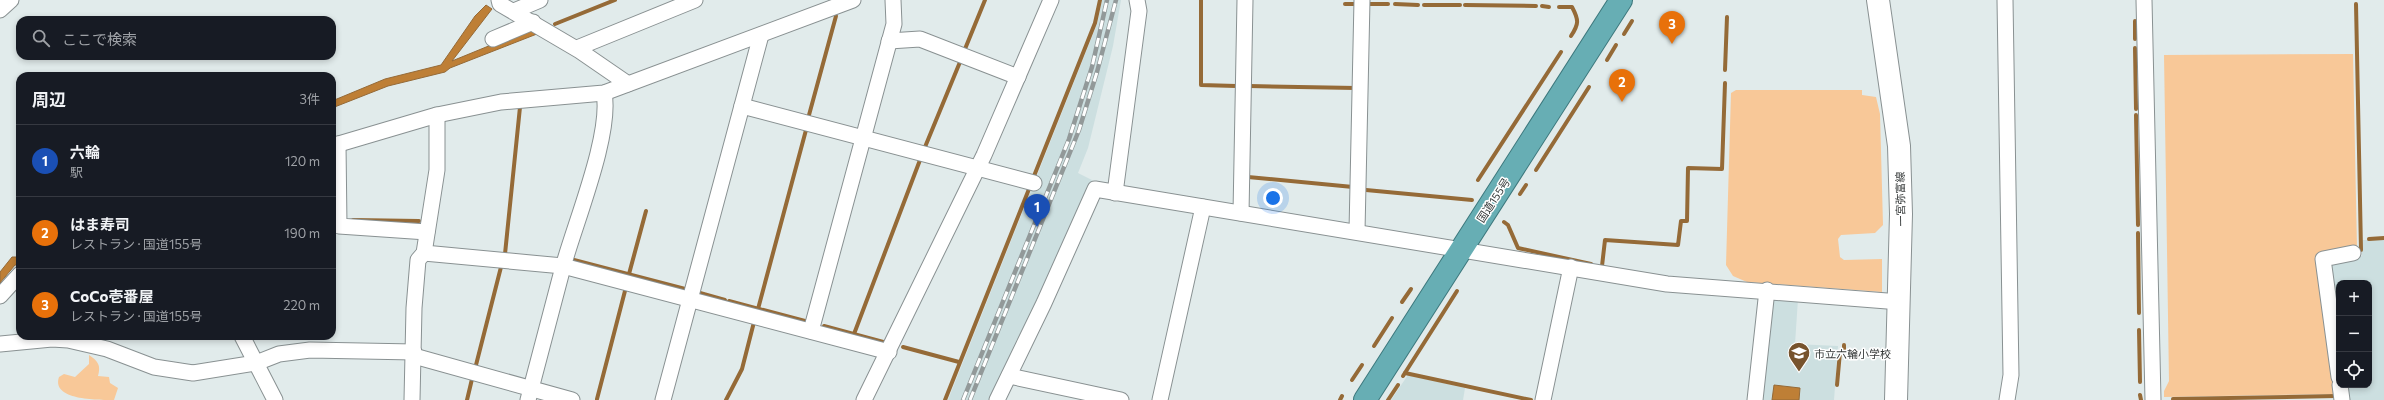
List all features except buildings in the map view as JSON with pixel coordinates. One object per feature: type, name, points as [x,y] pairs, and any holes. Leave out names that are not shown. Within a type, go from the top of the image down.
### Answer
[{"type":"highway","name":"国道155号","points":[[1365,400],[1621,0]]},
{"type":"main road","name":"一宮弥富線","points":[[1878,0],[1894,99],[1899,146],[1901,214],[1900,302],[1896,400]]},
{"type":"street","points":[[0,10],[11,0]]},
{"type":"street","points":[[514,11],[540,0]]},
{"type":"street","points":[[577,48],[695,0]]},
{"type":"street","points":[[336,145],[437,116],[501,102],[604,93],[853,0]]},
{"type":"street","points":[[811,331],[894,24],[893,0]]},
{"type":"street","points":[[864,400],[889,352],[978,168],[1051,0]]},
{"type":"street","points":[[1115,192],[1139,11],[1137,0]]},
{"type":"street","points":[[1241,213],[1245,0]]},
{"type":"street","points":[[1358,232],[1362,0]]},
{"type":"street","points":[[2005,0],[2011,375],[2007,400]]},
{"type":"street","points":[[2144,0],[2152,400]]},
{"type":"street","points":[[497,1],[577,48],[628,84]]},
{"type":"street","points":[[493,39],[533,22]]},
{"type":"street","points":[[662,400],[691,298],[761,35]]},
{"type":"street","points":[[889,41],[920,39],[1018,77]]},
{"type":"street","points":[[530,395],[563,266],[601,140],[607,106],[604,93]]},
{"type":"street","points":[[742,106],[1034,183]]},
{"type":"street","points":[[412,400],[414,308],[418,260],[424,253],[437,170],[437,116]]},
{"type":"street","points":[[336,172],[338,226],[427,232]]},
{"type":"street","points":[[997,400],[1095,189],[1462,248],[1667,284],[1767,290],[1900,302]]},
{"type":"street","points":[[1160,400],[1203,207]]},
{"type":"street","points":[[424,253],[563,266],[691,298],[889,352]]},
{"type":"street","points":[[2336,355],[2323,259],[2353,253]]},
{"type":"street","points":[[1543,400],[1571,267]]},
{"type":"street","points":[[0,296],[16,278]]},
{"type":"street","points":[[1755,400],[1767,290]]},
{"type":"street","points":[[0,344],[42,340]]},
{"type":"street","points":[[68,340],[107,349],[154,367],[192,373],[256,363],[280,354],[310,350],[414,354],[530,395],[572,400]]},
{"type":"street","points":[[244,340],[274,400]]},
{"type":"street","points":[[1009,376],[1121,400]]},
{"type":"street","points":[[2340,388],[2342,400]]},
{"type":"shaded area","points":[[1102,0],[1121,0],[1113,46],[1088,148],[1078,173],[1092,180],[1062,255],[990,400],[948,400],[1097,24]]},
{"type":"shaded area","points":[[486,5],[492,9],[452,61],[535,27],[542,32],[450,68],[445,72],[388,86],[336,106],[336,99],[385,79],[441,65],[475,16]]},
{"type":"shaded area","points":[[2353,54],[2357,248],[2318,255],[2336,394],[2164,397],[2164,391],[2169,381],[2164,55]]},
{"type":"shaded area","points":[[1736,90],[1862,90],[1862,95],[1876,97],[1880,114],[1883,225],[1875,233],[1841,235],[1838,239],[1840,257],[1844,260],[1882,259],[1882,292],[1747,282],[1733,276],[1726,265],[1731,93]]},
{"type":"shaded area","points":[[2362,240],[2384,240],[2384,400],[2347,400],[2345,388],[2372,388],[2372,280],[2336,280],[2336,318],[2330,261],[2362,256]]},
{"type":"shaded area","points":[[12,257],[16,257],[16,265],[0,283],[0,272]]},
{"type":"shaded area","name":"市立六輪小学校","points":[[1773,297],[1798,299],[1795,344],[1838,346],[1834,400],[1759,400]]},
{"type":"shaded area","points":[[89,355],[95,359],[99,366],[98,376],[109,377],[110,383],[118,388],[114,400],[97,400],[77,397],[68,394],[58,385],[59,377],[64,374],[75,377],[89,364]]},
{"type":"shaded area","points":[[1408,375],[1465,388],[1463,400],[1391,400]]},
{"type":"shaded area","points":[[1774,385],[1800,388],[1799,400],[1772,400]]},
{"type":"waterway","points":[[555,24],[615,0]]},
{"type":"waterway","points":[[965,49],[985,0]]},
{"type":"waterway","points":[[1034,176],[1095,23],[1100,0]]},
{"type":"waterway","points":[[1201,0],[1201,85],[1236,86]]},
{"type":"waterway","points":[[1345,4],[1354,4]]},
{"type":"waterway","points":[[1367,4],[1388,4]]},
{"type":"waterway","points":[[1395,4],[1418,5]]},
{"type":"waterway","points":[[2356,4],[2361,250]]},
{"type":"waterway","points":[[1424,5],[1460,5]]},
{"type":"waterway","points":[[1465,5],[1536,6]]},
{"type":"waterway","points":[[1542,6],[1549,7]]},
{"type":"waterway","points":[[1559,7],[1572,7],[1576,15],[1577,25],[1571,36]]},
{"type":"waterway","points":[[809,115],[836,16]]},
{"type":"waterway","points":[[1725,70],[1727,17]]},
{"type":"waterway","points":[[1624,34],[1632,21]]},
{"type":"waterway","points":[[2135,21],[2135,39]]},
{"type":"waterway","points":[[1607,60],[1616,45]]},
{"type":"waterway","points":[[2135,48],[2136,109]]},
{"type":"waterway","points":[[1478,180],[1561,52]]},
{"type":"waterway","points":[[925,147],[960,62]]},
{"type":"waterway","points":[[1602,266],[1605,240],[1678,245],[1681,221],[1687,221],[1688,168],[1722,169],[1725,83]]},
{"type":"waterway","points":[[1249,86],[1356,88]]},
{"type":"waterway","points":[[1536,170],[1589,87]]},
{"type":"waterway","points":[[505,254],[520,107]]},
{"type":"waterway","points":[[2136,115],[2138,225]]},
{"type":"waterway","points":[[758,309],[806,130]]},
{"type":"waterway","points":[[854,334],[920,160]]},
{"type":"waterway","points":[[1248,177],[1353,187]]},
{"type":"waterway","points":[[1520,194],[1526,185]]},
{"type":"waterway","points":[[945,400],[1029,189]]},
{"type":"waterway","points":[[1366,190],[1472,200]]},
{"type":"waterway","points":[[629,274],[646,211]]},
{"type":"waterway","points":[[353,220],[419,221]]},
{"type":"waterway","points":[[1504,222],[1508,225],[1518,248],[1591,264]]},
{"type":"waterway","points":[[2138,233],[2139,313]]},
{"type":"waterway","points":[[2369,239],[2384,238]]},
{"type":"waterway","points":[[574,260],[689,290]]},
{"type":"waterway","points":[[476,365],[501,267]]},
{"type":"waterway","points":[[597,399],[626,287]]},
{"type":"waterway","points":[[1402,302],[1411,289]]},
{"type":"waterway","points":[[1403,376],[1457,291]]},
{"type":"waterway","points":[[700,293],[725,300]]},
{"type":"waterway","points":[[729,301],[805,321]]},
{"type":"waterway","points":[[1374,346],[1392,318]]},
{"type":"waterway","points":[[726,400],[742,369],[754,322]]},
{"type":"waterway","points":[[824,326],[887,343]]},
{"type":"waterway","points":[[2139,330],[2140,382]]},
{"type":"waterway","points":[[1837,385],[1840,352],[1844,349],[1844,345]]},
{"type":"waterway","points":[[903,347],[959,362]]},
{"type":"waterway","points":[[1352,380],[1362,365]]},
{"type":"waterway","points":[[1405,373],[1531,400]]},
{"type":"waterway","points":[[467,400],[472,379]]},
{"type":"waterway","points":[[1388,400],[1398,385]]},
{"type":"waterway","points":[[2140,395],[2141,400]]},
{"type":"waterway","points":[[1340,400],[1342,396]]},
{"type":"waterway","points":[[2173,399],[2336,396]]},
{"type":"railway","points":[[963,400],[1069,139],[1092,67],[1107,0]]},
{"type":"railway","points":[[970,400],[1079,130],[1097,72],[1116,0]]},
{"type":"place","name":"CoCo壱番屋","points":[[1672,44]]},
{"type":"place","name":"はま寿司","points":[[1622,102]]},
{"type":"place","name":"六輪","points":[[1037,227]]},
{"type":"place","name":"市立六輪小学校","points":[[1799,372]]}]
